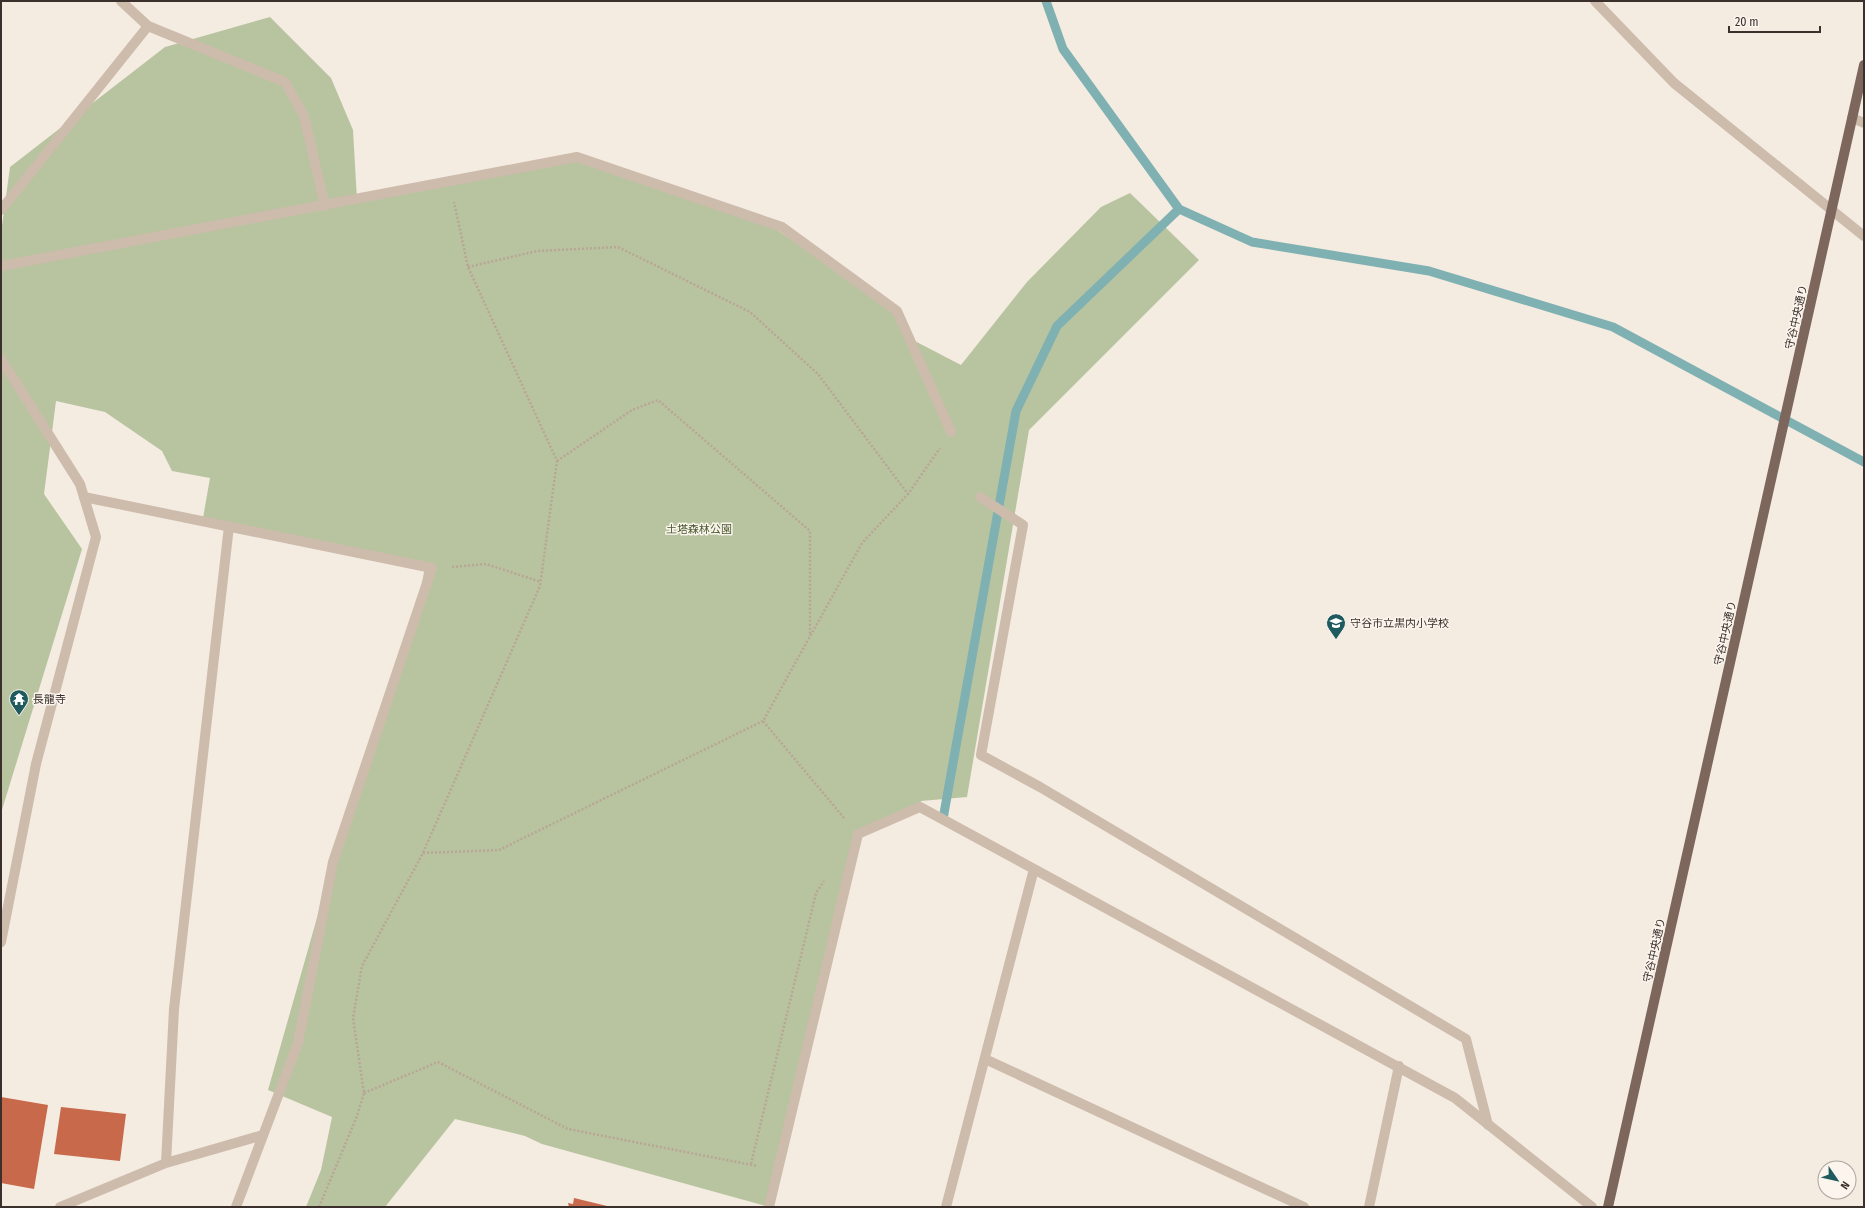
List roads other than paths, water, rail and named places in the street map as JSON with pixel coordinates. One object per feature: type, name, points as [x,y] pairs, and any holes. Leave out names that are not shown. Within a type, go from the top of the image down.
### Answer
[{"type":"main road","name":"守谷中央通り","points":[[1608,1207],[1864,65]]},
{"type":"street","points":[[121,1],[148,26],[285,82],[304,116],[325,206]]},
{"type":"street","points":[[1595,1],[1674,83],[1864,236]]},
{"type":"street","points":[[1,210],[148,26]]},
{"type":"street","points":[[1852,118],[1864,122]]},
{"type":"street","points":[[1,266],[325,206],[577,157],[782,227],[897,311],[951,432]]},
{"type":"street","points":[[1,359],[80,484],[96,537],[36,764],[1,942]]},
{"type":"street","points":[[84,497],[432,568],[333,862],[298,1043],[236,1207]]},
{"type":"street","points":[[980,497],[1023,525],[981,755],[1040,787],[1466,1039],[1488,1125]]},
{"type":"street","points":[[166,1163],[174,1009],[229,526]]},
{"type":"street","points":[[769,1207],[858,834],[920,807],[1399,1066],[1455,1098],[1592,1207]]},
{"type":"street","points":[[946,1207],[1034,870]]},
{"type":"street","points":[[985,1059],[1304,1207]]},
{"type":"street","points":[[1369,1207],[1399,1066]]},
{"type":"street","points":[[60,1207],[166,1163],[263,1135]]},
{"type":"waterway","points":[[1046,1],[1063,49],[1179,209]]},
{"type":"waterway","points":[[943,819],[1016,411],[1057,326],[1179,209],[1252,242],[1429,271],[1613,327],[1864,462]]},
{"type":"place","name":"守谷市立黒内小学校","points":[[1336,640]]},
{"type":"place","name":"長龍寺","points":[[19,716]]},
{"type":"park label","name":"土塔森林公園","points":[[699,529]]}]
